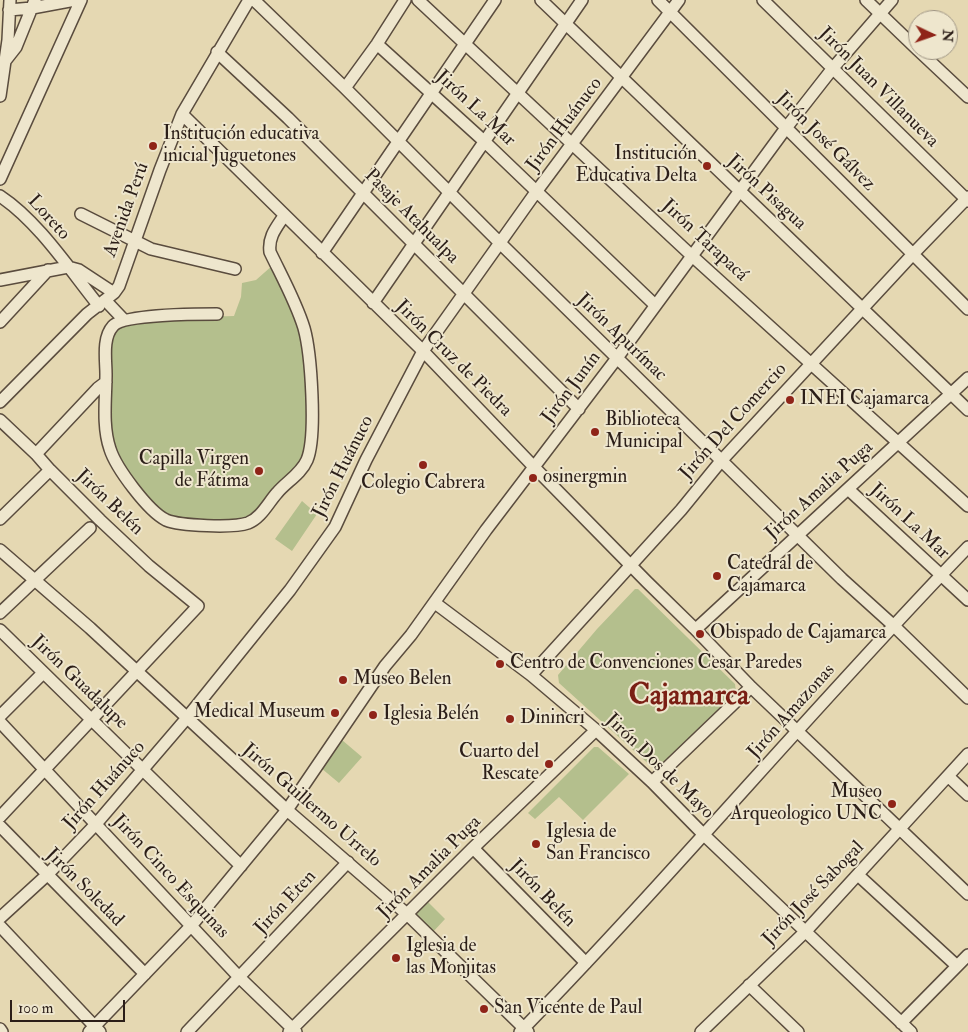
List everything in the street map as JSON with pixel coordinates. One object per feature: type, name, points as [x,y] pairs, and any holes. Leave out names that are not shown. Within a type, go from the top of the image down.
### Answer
[{"type":"street","points":[[0,96],[2,63],[8,40],[7,29],[10,5],[75,0]]},
{"type":"street","points":[[0,179],[81,0]]},
{"type":"street","name":"Avenida Perú","points":[[0,402],[87,314],[106,300],[119,286],[182,114],[249,0]]},
{"type":"street","name":"Jirón Apurímac","points":[[254,0],[346,88],[449,193],[721,461],[968,698]]},
{"type":"street","points":[[346,88],[405,0]]},
{"type":"street","name":"Jirón Tarapacá","points":[[418,0],[692,255],[968,506]]},
{"type":"street","points":[[322,253],[495,0]]},
{"type":"street","name":"Jirón Pisagua","points":[[541,0],[621,79],[864,308],[968,410]]},
{"type":"street","points":[[373,303],[582,0]]},
{"type":"street","name":"Jirón José Gálvez","points":[[658,0],[968,309]]},
{"type":"street","name":"Jirón Huánuco","points":[[0,918],[47,875],[96,824],[186,719],[290,590],[335,526],[366,460],[423,351],[536,192],[680,0]]},
{"type":"street","name":"Jirón Juan Villanueva","points":[[763,0],[967,199]]},
{"type":"street","points":[[866,0],[908,40]]},
{"type":"street","name":"Jirón Junín","points":[[95,1030],[191,926],[287,810],[385,666],[412,635],[486,530],[579,409],[786,128],[833,68],[892,0]]},
{"type":"street","points":[[2,63],[16,47],[34,4]]},
{"type":"street","name":"Jirón La Mar","points":[[377,44],[432,92],[655,305]]},
{"type":"street","name":"Pasaje Atahualpa","points":[[217,52],[288,118],[579,409]]},
{"type":"street","points":[[929,60],[968,97]]},
{"type":"street","name":"Jirón Cruz de Piedra","points":[[182,114],[423,351],[534,467],[696,629],[751,687],[968,894]]},
{"type":"street","name":"Loreto","points":[[0,196],[21,211],[68,267],[106,300]]},
{"type":"street","name":"Jirón Del Comercio","points":[[531,675],[680,510],[721,461],[913,254],[967,199]]},
{"type":"street","points":[[81,214],[151,249],[235,269]]},
{"type":"street","points":[[217,314],[189,314],[124,320],[113,326],[106,339],[106,429],[110,449],[120,470],[150,507],[165,519],[179,523],[227,526],[249,523],[262,512],[275,495],[297,474],[307,460],[312,434],[311,386],[304,330],[300,317],[270,252],[269,244],[270,236],[284,216]]},
{"type":"street","points":[[0,280],[68,267],[79,270],[124,320]]},
{"type":"street","points":[[0,322],[48,270]]},
{"type":"street","name":"Jirón Amalia Puga","points":[[696,629],[968,378]]},
{"type":"street","points":[[36,454],[98,388],[106,382]]},
{"type":"street","name":"Jirón Belén","points":[[0,420],[150,566],[198,606],[136,672]]},
{"type":"street","points":[[0,519],[50,470]]},
{"type":"street","name":"Jirón La Mar","points":[[848,489],[968,600]]},
{"type":"street","points":[[0,613],[90,528]]},
{"type":"street","name":"Jirón Amazonas","points":[[524,1031],[968,547]]},
{"type":"street","name":"Jirón Guillermo Urrelo","points":[[0,550],[90,628],[186,719],[287,810],[408,915],[524,1031]]},
{"type":"street","name":"Jirón Dos de Mayo","points":[[435,603],[531,675],[596,730],[911,1032]]},
{"type":"street","name":"Jirón Guadalupe","points":[[0,630],[241,866]]},
{"type":"street","points":[[0,817],[136,672]]},
{"type":"street","points":[[0,716],[43,673]]},
{"type":"street","points":[[652,782],[751,687]]},
{"type":"street","name":"Jirón Cinco Esquinas","points":[[0,722],[292,1031]]},
{"type":"street","name":"Jirón Amalia Puga","points":[[292,1031],[473,848],[596,730]]},
{"type":"street","name":"Jirón José Sabogal","points":[[701,1032],[806,931],[949,777],[968,754]]},
{"type":"street","points":[[949,777],[968,796]]},
{"type":"street","name":"Jirón Soledad","points":[[0,826],[145,974]]},
{"type":"street","name":"Jirón Belén","points":[[473,848],[586,963]]},
{"type":"street","name":"Jirón Eten","points":[[187,1032],[348,862]]},
{"type":"street","points":[[858,875],[957,966]]},
{"type":"street","points":[[0,926],[95,1030]]},
{"type":"street","points":[[901,1023],[968,954]]},
{"type":"street","points":[[749,985],[798,1032]]},
{"type":"green space","points":[[273,265],[300,331],[307,382],[310,434],[304,459],[264,504],[244,521],[216,523],[174,517],[163,513],[152,505],[112,449],[109,403],[111,339],[116,329],[145,322],[174,318],[234,316],[241,297],[242,283],[256,280]]},
{"type":"green space","points":[[302,501],[317,514],[292,551],[275,539]]},
{"type":"green space","points":[[635,589],[638,589],[735,684],[736,692],[658,768],[653,768],[559,683],[558,675],[597,629]]},
{"type":"green space","points":[[342,740],[362,757],[339,783],[321,768]]},
{"type":"green space","points":[[594,747],[598,747],[629,774],[583,820],[559,797],[535,819],[528,813]]},
{"type":"green space","points":[[426,900],[445,919],[432,933],[413,914]]},
{"type":"place","name":"Institución educativa inicial Juguetones","points":[[153,146]]},
{"type":"place","name":"Institución Educativa Delta","points":[[707,166]]},
{"type":"place","name":"INEI Cajamarca","points":[[790,400]]},
{"type":"place","name":"Biblioteca Municipal","points":[[595,432]]},
{"type":"place","name":"Colegio Cabrera","points":[[423,465]]},
{"type":"place","name":"Capilla Virgen de Fátima","points":[[259,471]]},
{"type":"place","name":"osinergmin","points":[[533,478]]},
{"type":"place","name":"Catedral de Cajamarca","points":[[717,576]]},
{"type":"place","name":"Obispado de Cajamarca","points":[[700,634]]},
{"type":"place","name":"Centro de Convenciones Cesar Paredes","points":[[500,664]]},
{"type":"place","name":"Museo Belen","points":[[343,680]]},
{"type":"place","name":"Medical Museum","points":[[335,713]]},
{"type":"place","name":"Iglesia Belén","points":[[373,715]]},
{"type":"place","name":"Dinincri","points":[[510,719]]},
{"type":"place","name":"Cuarto del Rescate","points":[[549,764]]},
{"type":"place","name":"Museo Arqueologico UNC","points":[[892,804]]},
{"type":"place","name":"Iglesia de San Francisco","points":[[536,844]]},
{"type":"place","name":"Iglesia de las Monjitas","points":[[396,958]]},
{"type":"place","name":"San Vicente de Paul","points":[[484,1009]]},
{"type":"district","name":"Cajamarca","points":[[689,698]]}]
